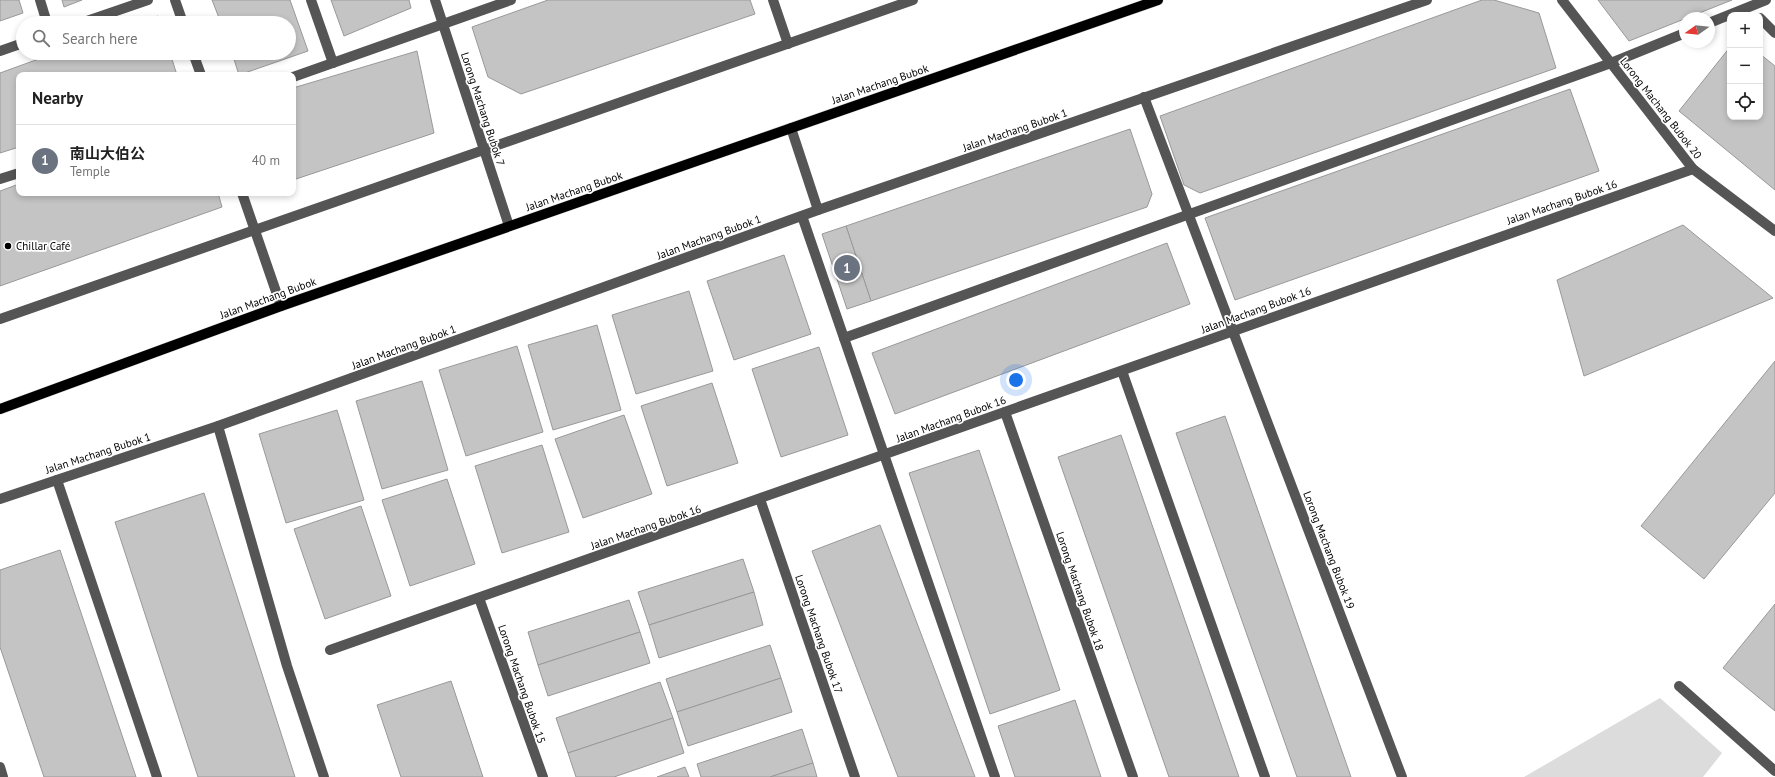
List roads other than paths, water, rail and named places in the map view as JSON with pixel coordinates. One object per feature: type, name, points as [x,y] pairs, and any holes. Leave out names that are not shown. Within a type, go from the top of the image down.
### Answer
[{"type":"main road","name":"Jalan Machang Bubok","points":[[0,409],[281,306],[1158,0]]},
{"type":"street","points":[[40,0],[45,16]]},
{"type":"street","points":[[101,16],[148,0]]},
{"type":"street","points":[[175,0],[181,16]]},
{"type":"street","points":[[311,0],[333,63]]},
{"type":"street","name":"Lorong Machang Bubok 7","points":[[435,0],[509,226]]},
{"type":"street","points":[[296,76],[511,0]]},
{"type":"street","points":[[773,0],[788,44]]},
{"type":"street","points":[[0,319],[913,0]]},
{"type":"street","name":"Jalan Machang Bubok 1","points":[[0,499],[218,426],[818,210],[1427,0]]},
{"type":"street","name":"Lorong Machang Bubok 20","points":[[1562,0],[1693,169],[1775,231]]},
{"type":"street","points":[[1715,21],[1766,0]]},
{"type":"street","points":[[1750,7],[1754,12]]},
{"type":"street","points":[[1763,21],[1775,33]]},
{"type":"street","points":[[844,338],[1611,63],[1679,35]]},
{"type":"street","points":[[0,51],[16,45]]},
{"type":"street","points":[[196,60],[200,72]]},
{"type":"street","name":"Lorong Machang Bubok 19","points":[[1144,98],[1234,331],[1402,777]]},
{"type":"street","points":[[791,128],[818,210]]},
{"type":"street","name":"Jalan Machang Bubok 16","points":[[330,650],[1693,169]]},
{"type":"street","points":[[0,179],[16,174]]},
{"type":"street","points":[[243,196],[281,306]]},
{"type":"street","points":[[802,216],[995,777]]},
{"type":"street","points":[[1122,371],[1265,777]]},
{"type":"street","name":"Lorong Machang Bubok 18","points":[[1005,412],[1133,777]]},
{"type":"street","points":[[218,426],[287,666],[324,777]]},
{"type":"street","points":[[57,480],[157,777]]},
{"type":"street","name":"Lorong Machang Bubok 17","points":[[760,499],[855,777]]},
{"type":"street","name":"Lorong Machang Bubok 15","points":[[479,598],[543,777]]},
{"type":"street","points":[[1679,686],[1775,771]]},
{"type":"street","points":[[0,767],[4,777]]},
{"type":"place","name":"Chillar Café","points":[[8,246]]},
{"type":"place","name":"南山大伯公","points":[[847,268]]}]
